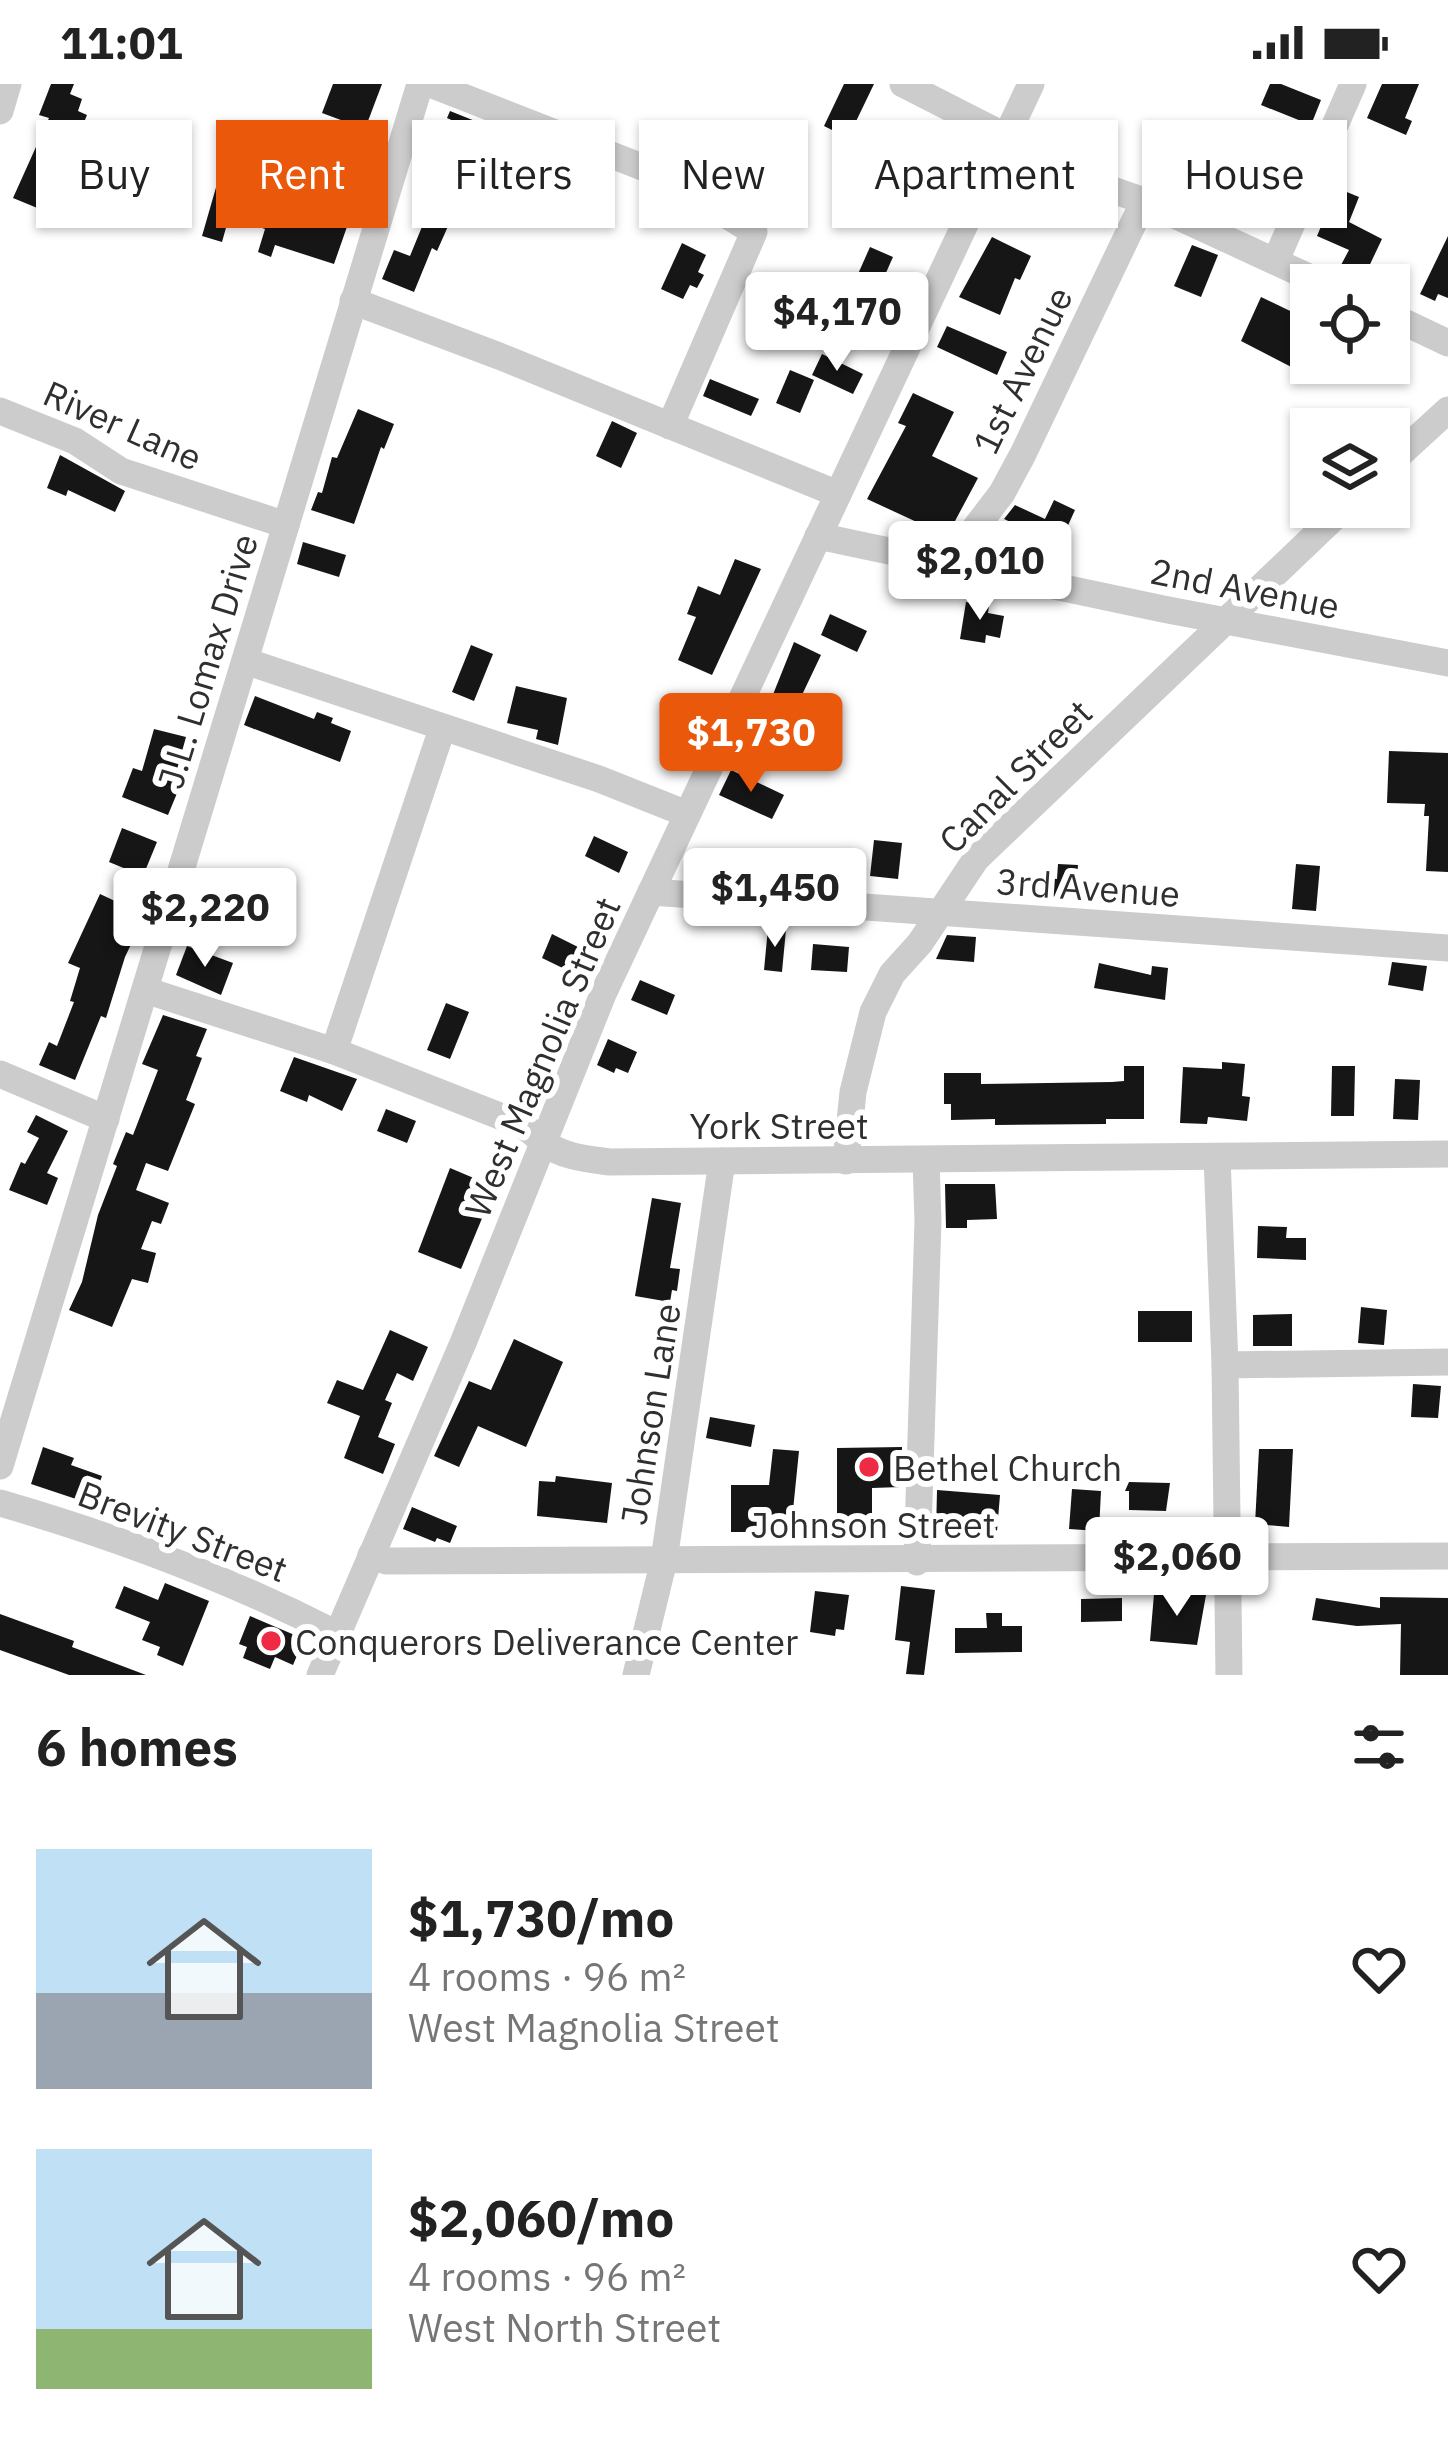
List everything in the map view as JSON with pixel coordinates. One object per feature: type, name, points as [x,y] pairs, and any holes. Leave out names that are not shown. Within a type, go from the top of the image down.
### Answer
[{"type":"street","points":[[0,111],[8,84]]},
{"type":"street","name":"J.L. Lomax Drive","points":[[0,1466],[420,84]]},
{"type":"street","points":[[430,84],[660,173],[754,232],[670,426]]},
{"type":"street","points":[[903,84],[977,120]]},
{"type":"street","name":"West Magnolia Street","points":[[1015,120],[1031,84]]},
{"type":"street","points":[[1276,260],[1353,84]]},
{"type":"street","name":"1st Avenue","points":[[960,566],[963,544],[1002,493],[1023,454],[1142,205]]},
{"type":"street","name":"West Magnolia Street","points":[[320,1675],[463,1342],[603,994],[964,228]]},
{"type":"street","points":[[1204,228],[1290,267]]},
{"type":"street","points":[[353,301],[838,494]]},
{"type":"street","points":[[1410,325],[1448,343]]},
{"type":"street","name":"River Lane","points":[[0,410],[76,441],[122,471],[286,525]]},
{"type":"street","points":[[1410,445],[1448,410]]},
{"type":"street","name":"Canal Street","points":[[845,1161],[853,1092],[873,1012],[892,974],[920,943],[976,859],[1323,528]]},
{"type":"street","name":"2nd Avenue","points":[[818,536],[1226,622],[1448,663]]},
{"type":"street","points":[[245,661],[599,779],[687,814]]},
{"type":"street","points":[[334,1051],[442,729]]},
{"type":"street","name":"3rd Avenue","points":[[651,892],[1448,948]]},
{"type":"street","name":"York Street","points":[[145,990],[334,1051],[520,1124],[572,1157],[610,1162],[1448,1154]]},
{"type":"street","points":[[0,1074],[106,1119]]},
{"type":"street","points":[[1217,1157],[1229,1675]]},
{"type":"street","points":[[917,1562],[926,1160]]},
{"type":"street","name":"Johnson Lane","points":[[636,1675],[664,1560],[722,1161]]},
{"type":"street","points":[[1225,1365],[1448,1362]]},
{"type":"street","name":"Brevity Street","points":[[0,1503],[123,1544],[337,1634]]},
{"type":"street","name":"Johnson Street","points":[[371,1556],[386,1561],[917,1562],[1448,1556]]},
{"type":"building","points":[[51,84],[74,84],[70,94],[82,99],[78,111],[87,115],[85,120],[48,120],[39,115]]},
{"type":"building","points":[[333,84],[382,84],[368,120],[341,120],[322,113]]},
{"type":"building","points":[[844,84],[874,84],[857,120],[832,120],[832,130],[824,126]]},
{"type":"building","points":[[1270,84],[1321,100],[1313,120],[1298,120],[1261,105]]},
{"type":"building","points":[[1382,84],[1419,84],[1405,118],[1412,121],[1406,135],[1367,118]]},
{"type":"building","points":[[450,111],[472,120],[451,120],[447,118]]},
{"type":"building","points":[[36,147],[36,207],[13,198]]},
{"type":"building","points":[[216,187],[216,228],[226,228],[222,242],[202,236]]},
{"type":"building","points":[[1347,192],[1359,197],[1349,222],[1382,239],[1370,264],[1342,264],[1349,250],[1317,236],[1320,228],[1347,228]]},
{"type":"building","points":[[347,228],[334,264],[275,245],[271,257],[258,252],[265,229]]},
{"type":"building","points":[[421,228],[447,228],[437,251],[432,248],[414,292],[382,279],[394,250],[410,256]]},
{"type":"building","points":[[1448,236],[1448,298],[1438,294],[1435,301],[1420,294]]},
{"type":"building","points":[[992,237],[1031,256],[1020,280],[1015,278],[1000,315],[959,297]]},
{"type":"building","points":[[682,243],[706,255],[698,272],[704,275],[697,288],[690,285],[683,299],[661,289]]},
{"type":"building","points":[[1192,245],[1218,255],[1201,297],[1174,286]]},
{"type":"building","points":[[870,247],[893,257],[873,302],[850,292]]},
{"type":"building","points":[[1261,297],[1290,311],[1290,366],[1241,341]]},
{"type":"building","points":[[947,326],[1007,352],[997,375],[937,347]]},
{"type":"building","points":[[822,354],[863,374],[853,394],[812,375]]},
{"type":"building","points":[[790,370],[814,380],[800,413],[776,403]]},
{"type":"building","points":[[710,379],[759,399],[751,416],[703,396]]},
{"type":"building","points":[[913,393],[954,412],[932,456],[978,478],[947,536],[867,499],[906,426],[898,423]]},
{"type":"building","points":[[358,409],[394,424],[354,524],[311,510]]},
{"type":"building","points":[[612,421],[637,433],[621,468],[596,456]]},
{"type":"building","points":[[60,455],[125,491],[115,512],[68,490],[66,496],[47,488]]},
{"type":"building","points":[[1054,500],[1075,510],[1055,554],[1034,544],[1038,535],[1004,519],[1015,505],[1045,519]]},
{"type":"building","points":[[303,542],[346,555],[339,577],[297,564]]},
{"type":"building","points":[[735,559],[761,569],[712,675],[678,660],[696,617],[687,614],[698,586],[720,595]]},
{"type":"building","points":[[966,602],[989,606],[988,613],[1004,616],[1000,638],[986,635],[985,643],[960,639]]},
{"type":"building","points":[[830,614],[867,631],[857,652],[821,635]]},
{"type":"building","points":[[794,642],[821,655],[781,739],[755,728]]},
{"type":"building","points":[[471,645],[493,654],[474,701],[452,692]]},
{"type":"building","points":[[516,686],[567,698],[558,745],[536,739],[538,730],[507,723]]},
{"type":"building","points":[[255,696],[314,719],[317,712],[351,731],[340,762],[244,725]]},
{"type":"building","points":[[154,729],[186,737],[173,784],[180,786],[168,815],[122,797],[133,768],[142,771]]},
{"type":"building","points":[[1389,751],[1448,753],[1448,872],[1426,871],[1429,816],[1424,816],[1425,804],[1387,803]]},
{"type":"building","points":[[731,770],[784,795],[772,819],[719,795]]},
{"type":"building","points":[[122,828],[157,842],[143,876],[109,862]]},
{"type":"building","points":[[594,836],[628,852],[619,873],[585,856]]},
{"type":"building","points":[[874,840],[902,843],[898,879],[870,876]]},
{"type":"building","points":[[1058,864],[1078,865],[1075,898],[1046,896],[1048,878],[1057,879]]},
{"type":"building","points":[[1296,864],[1320,866],[1316,911],[1292,909]]},
{"type":"building","points":[[209,887],[260,907],[248,936],[198,916]]},
{"type":"building","points":[[100,894],[145,915],[125,957],[106,1018],[101,1016],[75,1080],[39,1065],[49,1042],[57,1046],[74,1002],[70,1001],[80,968],[68,963]]},
{"type":"building","points":[[768,928],[786,929],[782,972],[764,970]]},
{"type":"building","points":[[552,934],[588,952],[577,975],[542,958]]},
{"type":"building","points":[[947,935],[976,937],[974,962],[936,959]]},
{"type":"building","points":[[813,944],[849,947],[847,972],[811,970]]},
{"type":"building","points":[[187,946],[233,963],[221,995],[176,975]]},
{"type":"building","points":[[1392,962],[1427,966],[1423,991],[1388,985]]},
{"type":"building","points":[[1099,963],[1151,975],[1152,966],[1168,968],[1165,1000],[1094,988]]},
{"type":"building","points":[[640,980],[675,995],[667,1015],[631,1000]]},
{"type":"building","points":[[446,1003],[469,1012],[450,1059],[427,1050]]},
{"type":"building","points":[[163,1015],[207,1029],[186,1100],[195,1104],[168,1171],[146,1163],[136,1190],[169,1203],[161,1224],[152,1221],[141,1249],[156,1253],[148,1283],[132,1279],[112,1327],[69,1310],[117,1166],[113,1164],[126,1132],[133,1135],[158,1070],[142,1064]]},
{"type":"building","points":[[608,1039],[637,1052],[628,1073],[597,1065]]},
{"type":"building","points":[[294,1057],[357,1079],[342,1111],[309,1095],[307,1102],[280,1091]]},
{"type":"building","points":[[1222,1062],[1245,1064],[1242,1096],[1250,1097],[1247,1121],[1208,1117],[1207,1124],[1180,1123],[1183,1067],[1222,1069]]},
{"type":"building","points":[[1124,1066],[1144,1066],[1144,1119],[995,1125],[995,1119],[951,1120],[951,1104],[944,1104],[944,1073],[981,1073],[981,1084],[1112,1082],[1124,1081]]},
{"type":"building","points":[[1332,1066],[1355,1066],[1354,1116],[1331,1116]]},
{"type":"building","points":[[1395,1079],[1420,1080],[1418,1120],[1393,1119]]},
{"type":"building","points":[[386,1109],[416,1121],[407,1143],[377,1131]]},
{"type":"building","points":[[36,1115],[68,1131],[47,1173],[58,1178],[47,1205],[9,1190],[39,1138],[27,1132]]},
{"type":"building","points":[[450,1168],[495,1187],[461,1269],[418,1252]]},
{"type":"building","points":[[945,1184],[995,1184],[997,1219],[967,1220],[967,1228],[946,1228]]},
{"type":"building","points":[[652,1198],[681,1203],[670,1268],[680,1269],[670,1302],[635,1296]]},
{"type":"building","points":[[1258,1226],[1287,1227],[1286,1238],[1306,1238],[1306,1260],[1257,1258]]},
{"type":"building","points":[[1361,1307],[1387,1310],[1384,1345],[1358,1343]]},
{"type":"building","points":[[1138,1311],[1192,1311],[1192,1342],[1138,1342]]},
{"type":"building","points":[[1292,1314],[1292,1346],[1253,1346],[1253,1315]]},
{"type":"building","points":[[390,1330],[428,1347],[413,1381],[397,1373],[385,1400],[392,1403],[378,1437],[395,1444],[383,1474],[344,1458],[360,1416],[327,1403],[337,1380],[363,1390]]},
{"type":"building","points":[[514,1339],[563,1362],[526,1447],[478,1426],[459,1467],[434,1456],[469,1381],[491,1390]]},
{"type":"building","points":[[1413,1384],[1441,1386],[1438,1418],[1411,1417]]},
{"type":"building","points":[[710,1417],[755,1425],[751,1447],[706,1438]]},
{"type":"building","points":[[43,1447],[74,1458],[71,1465],[102,1476],[94,1499],[84,1496],[82,1501],[31,1484]]},
{"type":"building","name":"Bethel Church","points":[[902,1447],[901,1487],[872,1488],[872,1524],[837,1524],[837,1448]]},
{"type":"building","points":[[773,1449],[799,1451],[790,1540],[764,1538],[765,1532],[731,1532],[731,1485],[769,1485]]},
{"type":"building","points":[[1259,1449],[1293,1449],[1289,1527],[1255,1524]]},
{"type":"building","points":[[556,1476],[612,1483],[607,1523],[537,1516],[539,1481],[555,1482]]},
{"type":"building","points":[[1129,1482],[1170,1483],[1166,1511],[1129,1510],[1129,1491],[1125,1491]]},
{"type":"building","points":[[1072,1489],[1101,1491],[1099,1531],[1069,1529]]},
{"type":"building","points":[[937,1490],[1000,1495],[997,1531],[958,1528],[958,1535],[936,1534]]},
{"type":"building","points":[[412,1507],[457,1526],[450,1543],[403,1529]]},
{"type":"building","points":[[165,1583],[209,1601],[183,1666],[157,1655],[160,1647],[142,1640],[150,1622],[115,1608],[124,1586],[158,1600]]},
{"type":"building","points":[[901,1586],[935,1590],[924,1675],[906,1674],[910,1642],[895,1640]]},
{"type":"building","points":[[815,1591],[849,1595],[844,1630],[836,1629],[835,1636],[810,1632]]},
{"type":"building","points":[[1182,1593],[1206,1595],[1197,1645],[1150,1641],[1154,1594],[1182,1597]]},
{"type":"building","points":[[1380,1597],[1448,1598],[1448,1675],[1400,1675],[1401,1624],[1357,1626],[1312,1620],[1316,1598],[1380,1608]]},
{"type":"building","points":[[1122,1598],[1122,1621],[1081,1622],[1081,1599]]},
{"type":"building","points":[[986,1613],[1002,1613],[1002,1626],[1022,1626],[1022,1652],[955,1653],[955,1628],[987,1628]]},
{"type":"building","points":[[0,1614],[74,1641],[72,1647],[146,1675],[69,1675],[0,1650]]},
{"type":"building","name":"Conquerors Deliverance Center","points":[[250,1616],[304,1639],[293,1665],[275,1657],[270,1669],[243,1658],[247,1647],[239,1644]]},
{"type":"place","name":"Bethel Church","points":[[869,1467]]},
{"type":"place","name":"Conquerors Deliverance Center","points":[[271,1641]]}]
